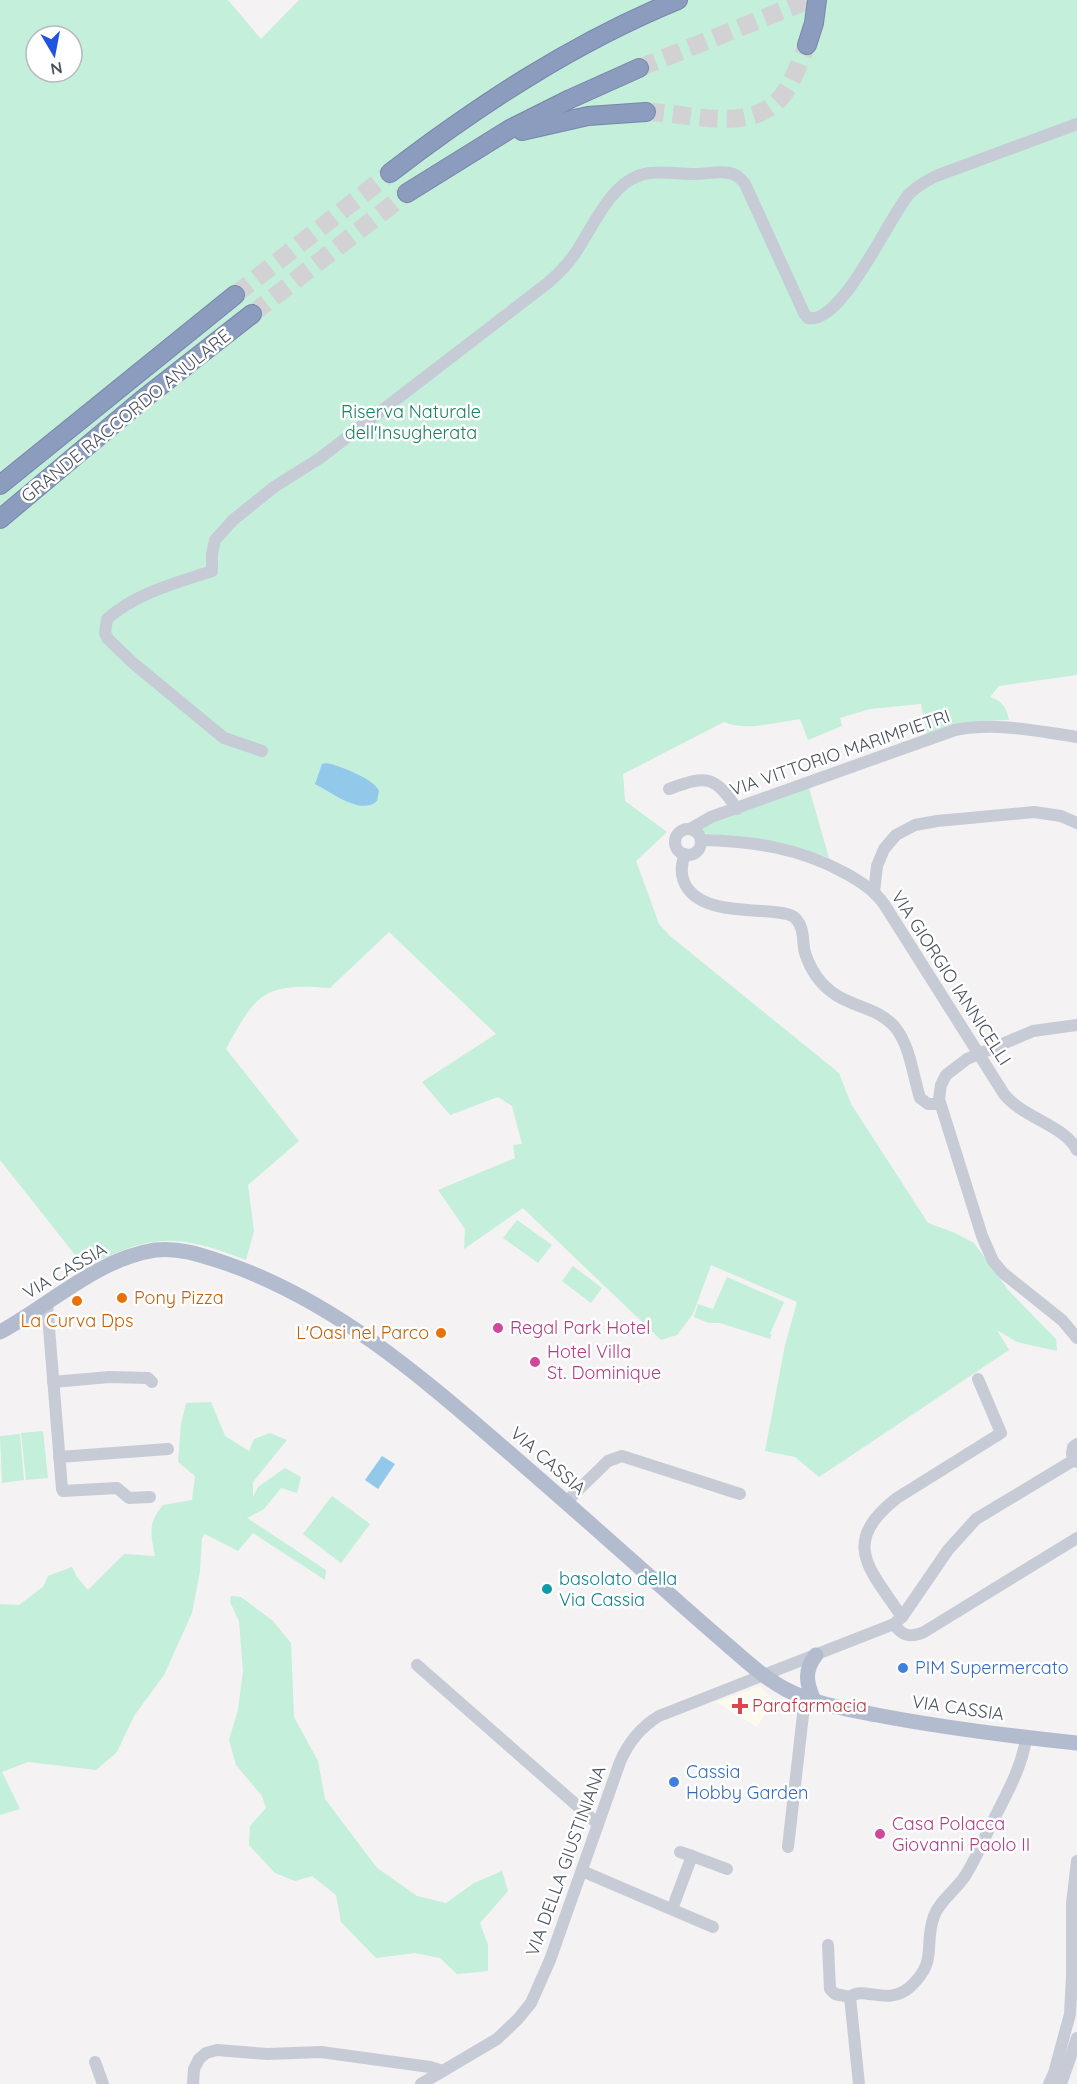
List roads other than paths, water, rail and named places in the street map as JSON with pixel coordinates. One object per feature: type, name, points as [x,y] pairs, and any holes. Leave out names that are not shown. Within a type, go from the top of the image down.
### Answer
[{"type":"highway","points":[[390,173],[461,120],[527,77],[591,40],[678,0]]},
{"type":"highway","points":[[807,45],[816,2]]},
{"type":"highway","points":[[407,193],[492,139],[570,99],[639,68]]},
{"type":"highway","points":[[492,139],[579,117],[646,112]]},
{"type":"highway","name":"GRANDE RACCORDO ANULARE","points":[[0,485],[235,295]]},
{"type":"highway","name":"GRANDE RACCORDO ANULARE","points":[[0,519],[142,400],[252,314]]},
{"type":"main road","name":"VIA CASSIA","points":[[0,1332],[94,1273],[149,1251],[169,1249],[189,1252],[235,1266],[297,1293],[368,1337],[453,1405],[566,1502],[711,1632],[763,1675],[784,1689],[810,1699],[908,1721],[1077,1743]]},
{"type":"main road","points":[[810,1699],[806,1672],[816,1655]]},
{"type":"street","points":[[262,751],[224,738],[116,647],[105,633],[107,619],[131,602],[165,586],[212,571],[215,540],[233,520],[274,487],[320,458],[549,282],[573,257],[615,193],[633,178],[661,172],[692,174],[727,172],[738,176],[745,184],[804,313],[808,318],[814,319],[830,311],[858,275],[906,198],[917,187],[938,175],[1077,124]]},
{"type":"street","name":"VIA VITTORIO MARIMPIETRI","points":[[690,829],[704,820],[931,737],[969,727],[1006,727],[1077,736]]},
{"type":"street","points":[[669,789],[693,780],[708,780],[722,788],[737,809]]},
{"type":"street","name":"VIA GIORGIO IANNICELLI","points":[[1077,823],[1061,816],[1034,812],[915,825],[896,835],[884,849],[877,866],[874,892],[884,904],[1009,1100],[1026,1113],[1068,1137],[1077,1150]]},
{"type":"street","points":[[690,829],[698,833],[701,840],[697,851],[685,854],[678,849],[675,841],[682,831],[690,829]]},
{"type":"street","points":[[701,840],[748,842],[795,852],[835,867],[874,892]]},
{"type":"street","points":[[685,854],[681,867],[683,880],[690,891],[702,901],[713,905],[784,914],[795,918],[801,927],[807,959],[818,979],[836,996],[876,1013],[892,1024],[904,1043],[920,1098],[928,1104],[939,1104]]},
{"type":"street","points":[[1077,1025],[1033,1031],[957,1065],[945,1075],[940,1089],[939,1104],[982,1236],[995,1263],[1035,1300],[1062,1320],[1077,1338]]},
{"type":"street","points":[[47,1303],[63,1491],[117,1488],[129,1498],[150,1497]]},
{"type":"street","points":[[53,1382],[109,1377],[148,1378],[152,1382]]},
{"type":"street","points":[[978,1379],[1000,1433],[888,1506],[865,1535],[863,1547],[869,1567],[898,1620],[900,1632],[905,1635],[917,1635],[924,1632],[1077,1538]]},
{"type":"street","points":[[898,1620],[948,1550],[976,1519],[1076,1461],[1072,1450],[1077,1444]]},
{"type":"street","points":[[59,1457],[168,1449]]},
{"type":"street","points":[[566,1502],[608,1461],[622,1456],[740,1494]]},
{"type":"street","name":"VIA DELLA GIUSTINIANA","points":[[423,2082],[497,2039],[531,2003],[550,1960],[623,1755],[630,1743],[647,1724],[659,1716],[816,1655],[898,1620]]},
{"type":"street","points":[[417,1665],[598,1824]]},
{"type":"street","points":[[788,1847],[810,1699]]},
{"type":"street","points":[[850,1998],[857,1993],[884,1997],[896,1996],[910,1988],[923,1973],[928,1961],[935,1914],[969,1869],[1020,1765],[1026,1738]]},
{"type":"street","points":[[672,1909],[686,1854],[727,1869]]},
{"type":"street","points":[[1049,2084],[1067,2029],[1074,1985],[1072,1905],[1077,1861]]},
{"type":"street","points":[[582,1871],[713,1927]]},
{"type":"street","points":[[828,1945],[830,1989],[835,1994],[850,1998]]},
{"type":"street","points":[[850,1998],[859,2084]]},
{"type":"street","points":[[1061,2084],[1077,2038]]},
{"type":"street","points":[[193,2084],[194,2069],[199,2059],[206,2053],[217,2050],[267,2054],[329,2053],[443,2071]]},
{"type":"street","points":[[95,2062],[103,2084]]},
{"type":"street","points":[[409,2065],[420,2073],[423,2082]]},
{"type":"water","points":[[326,763],[348,770],[371,782],[379,791],[377,801],[363,806],[355,804],[315,784],[322,764]]},
{"type":"water","points":[[382,1456],[395,1464],[378,1489],[365,1480]]},
{"type":"tunnel","points":[[639,68],[809,0]]},
{"type":"tunnel","points":[[646,112],[719,119],[754,115],[770,108],[783,95],[794,77],[807,45]]},
{"type":"tunnel","points":[[235,295],[390,173]]},
{"type":"tunnel","points":[[252,314],[407,193]]},
{"type":"place","name":"Pony Pizza","points":[[122,1298]]},
{"type":"place","name":"La Curva Dps","points":[[77,1301]]},
{"type":"place","name":"Regal Park Hotel","points":[[498,1328]]},
{"type":"place","name":"L'Oasi nel Parco","points":[[441,1333]]},
{"type":"place","name":"Hotel Villa St. Dominique","points":[[535,1362]]},
{"type":"place","name":"basolato della Via Cassia","points":[[547,1589]]},
{"type":"place","name":"PIM Supermercato","points":[[903,1668]]},
{"type":"place","name":"Parafarmacia","points":[[740,1706]]},
{"type":"place","name":"Cassia Hobby Garden","points":[[674,1782]]},
{"type":"place","name":"Casa Polacca Giovanni Paolo II","points":[[880,1834]]},
{"type":"park label","name":"Riserva Naturale dell'Insugherata","points":[[411,422]]}]
